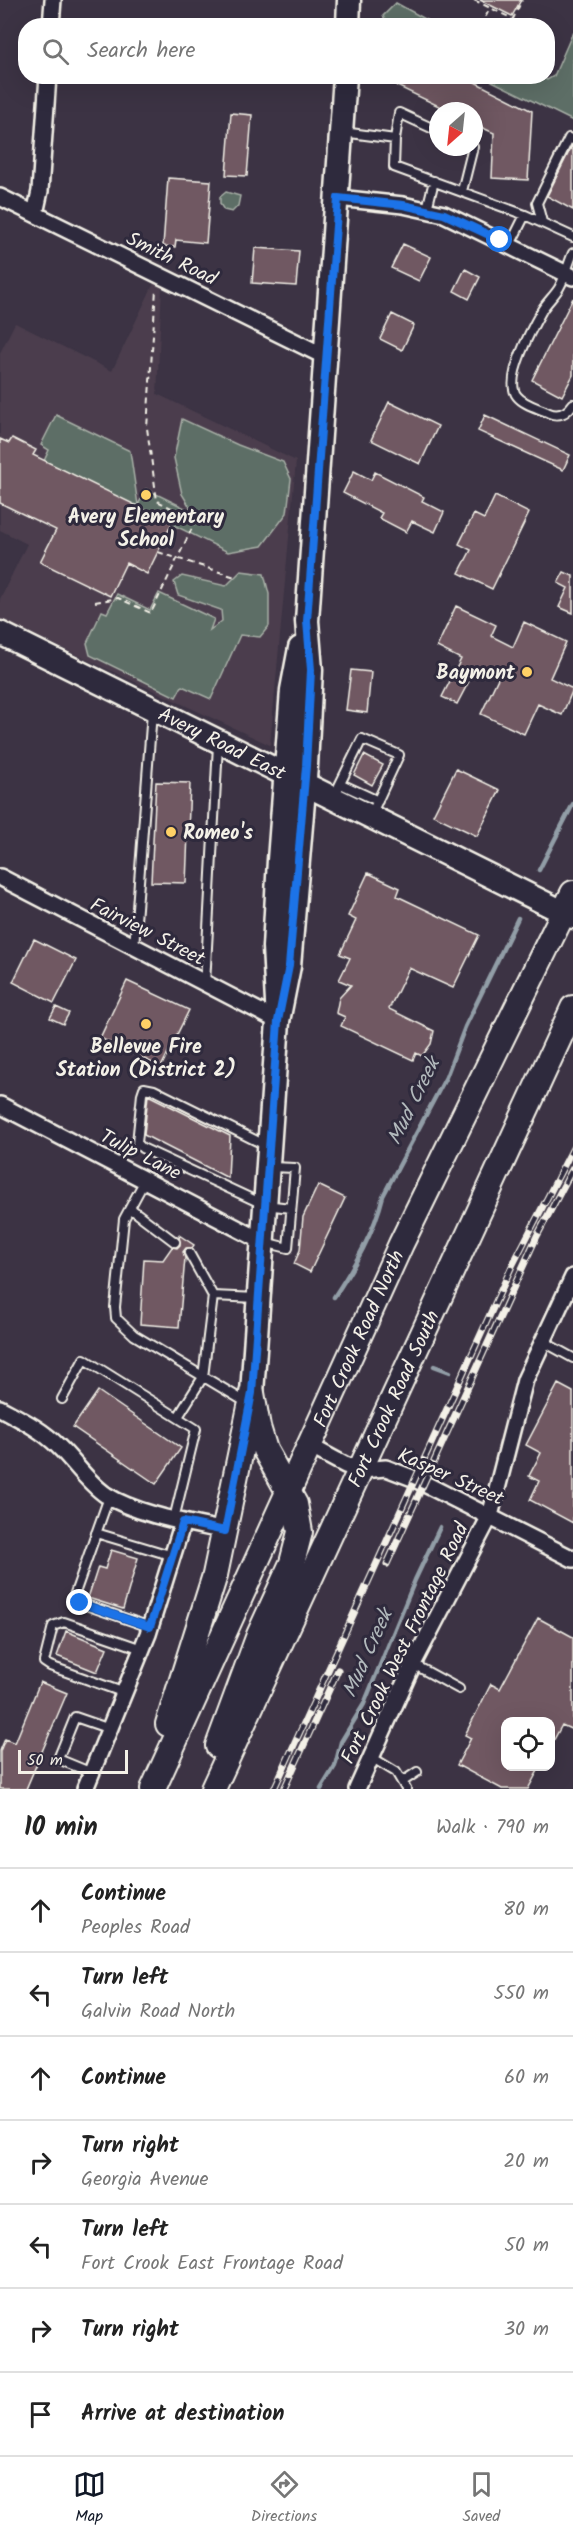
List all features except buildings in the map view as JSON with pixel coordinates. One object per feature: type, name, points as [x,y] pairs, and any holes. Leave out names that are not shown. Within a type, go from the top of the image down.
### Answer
[{"type":"main road","points":[[348,18],[349,0]]},
{"type":"main road","points":[[147,1789],[199,1631],[225,1531],[251,1399],[278,1021],[274,947],[295,780],[292,690],[307,621],[345,84]]},
{"type":"main road","name":"Avery Road East","points":[[0,633],[295,780],[337,791],[570,907]]},
{"type":"main road","name":"Fort Crook Road North","points":[[153,1789],[401,1244],[570,907]]},
{"type":"main road","name":"Fort Crook Road South","points":[[213,1789],[573,1008]]},
{"type":"main road","points":[[206,1789],[219,1742],[259,1635],[297,1546],[300,1532],[299,1517],[288,1490],[265,1450],[251,1399]]},
{"type":"street","points":[[52,18],[53,0]]},
{"type":"street","points":[[35,214],[40,191],[47,84]]},
{"type":"street","name":"Smith Road","points":[[0,197],[326,357]]},
{"type":"street","points":[[338,198],[427,209],[454,218],[569,274]]},
{"type":"street","name":"Fairview Street","points":[[0,877],[278,1021]]},
{"type":"street","name":"Tulip Lane","points":[[0,1105],[262,1241]]},
{"type":"street","name":"Fort Crook West Frontage Road","points":[[357,1789],[413,1664],[490,1516],[525,1380],[573,1277]]},
{"type":"street","points":[[0,1408],[35,1427],[49,1438],[91,1483],[109,1497],[138,1509],[225,1531]]},
{"type":"street","name":"Kasper Street","points":[[308,1445],[345,1465],[362,1470],[386,1468],[396,1471],[573,1559]]},
{"type":"street","points":[[85,1789],[150,1627],[173,1556],[179,1521]]},
{"type":"lane","points":[[429,127],[399,113],[394,167],[525,215],[573,237]]},
{"type":"lane","points":[[342,132],[396,139]]},
{"type":"lane","points":[[542,222],[537,203],[569,138],[573,140]]},
{"type":"lane","points":[[462,191],[471,156]]},
{"type":"lane","points":[[427,209],[434,181]]},
{"type":"lane","points":[[510,245],[525,215]]},
{"type":"lane","points":[[573,253],[569,274],[542,311],[516,364],[512,379],[513,389],[525,403],[555,415],[563,414],[573,404]]},
{"type":"lane","points":[[134,947],[152,708]]},
{"type":"lane","points":[[337,791],[362,739],[399,755],[374,809]]},
{"type":"lane","points":[[205,984],[218,741]]},
{"type":"lane","points":[[262,1241],[288,1248],[295,1168],[268,1157],[144,1088],[137,1143],[142,1148],[265,1205],[291,1208]]},
{"type":"lane","points":[[145,1180],[124,1219],[114,1307],[116,1318],[134,1335],[203,1377],[251,1399]]},
{"type":"lane","points":[[130,1208],[175,1242]]},
{"type":"lane","points":[[178,1417],[203,1377],[213,1296],[189,1253]]},
{"type":"lane","points":[[213,1296],[259,1298]]},
{"type":"lane","points":[[542,1341],[573,1358]]},
{"type":"lane","points":[[62,1399],[84,1359],[196,1429],[179,1521]]},
{"type":"lane","points":[[109,1497],[75,1589],[76,1600],[150,1627]]},
{"type":"lane","points":[[96,1533],[173,1556]]},
{"type":"lane","points":[[125,1693],[44,1662],[53,1626],[64,1622],[142,1648]]},
{"type":"lane","points":[[413,1664],[459,1689]]},
{"type":"lane","points":[[92,1773],[58,1759],[75,1717],[110,1729]]},
{"type":"lane","points":[[371,1757],[396,1772],[404,1785],[417,1772]]},
{"type":"path","points":[[474,0],[511,18]]},
{"type":"path","points":[[513,18],[522,0]]},
{"type":"path","points":[[485,18],[490,8]]},
{"type":"path","points":[[94,602],[118,598],[151,613],[196,519],[157,501],[147,428],[156,286]]},
{"type":"path","points":[[158,552],[235,577]]},
{"type":"shaded area","name":"Avery Elementary School","points":[[154,283],[162,286],[157,394],[296,461],[270,745],[0,619],[0,599],[27,544],[0,530],[0,353],[15,323],[112,371]]},
{"type":"green space","points":[[396,3],[423,18],[384,18],[383,16]]},
{"type":"green space","points":[[573,32],[573,121],[498,84],[555,84],[555,74]]},
{"type":"green space","points":[[226,192],[240,196],[238,206],[232,212],[224,210],[220,204],[220,197]]},
{"type":"green space","points":[[56,415],[130,451],[138,505],[146,489],[193,512],[182,494],[174,458],[182,419],[238,445],[283,462],[291,479],[287,513],[262,546],[228,552],[44,461],[49,450],[41,445]]},
{"type":"green space","points":[[241,571],[264,574],[269,594],[269,626],[260,637],[240,635],[211,699],[182,686],[176,697],[90,655],[87,643],[102,611],[107,613],[117,594],[150,610],[159,593],[214,619],[210,630],[222,621],[221,610],[178,595],[174,582],[182,576],[226,586]]},
{"type":"waterway","name":"Mud Creek","points":[[539,870],[573,804]]},
{"type":"waterway","name":"Mud Creek","points":[[334,1297],[363,1248],[383,1196],[446,1077],[465,1027],[518,918]]},
{"type":"waterway","name":"Mud Creek","points":[[434,1366],[450,1372]]},
{"type":"waterway","name":"Mud Creek","points":[[321,1789],[335,1766],[341,1742],[364,1704],[415,1580],[440,1527]]},
{"type":"railway","points":[[274,1789],[512,1266],[573,1148]]},
{"type":"railway","points":[[387,1564],[537,1236],[573,1168]]},
{"type":"railway","points":[[284,1789],[338,1670]]},
{"type":"place","name":"Avery Elementary School","points":[[146,495]]},
{"type":"place","name":"Baymont","points":[[527,672]]},
{"type":"place","name":"Romeo's","points":[[171,832]]},
{"type":"place","name":"Bellevue Fire Station (District 2)","points":[[146,1024]]},
{"type":"route","points":[[80,1603],[150,1627],[183,1522],[225,1531],[238,1471],[252,1393],[278,1021],[289,966],[306,766],[311,670],[307,621],[338,198],[427,209],[464,222],[500,240]]}]
